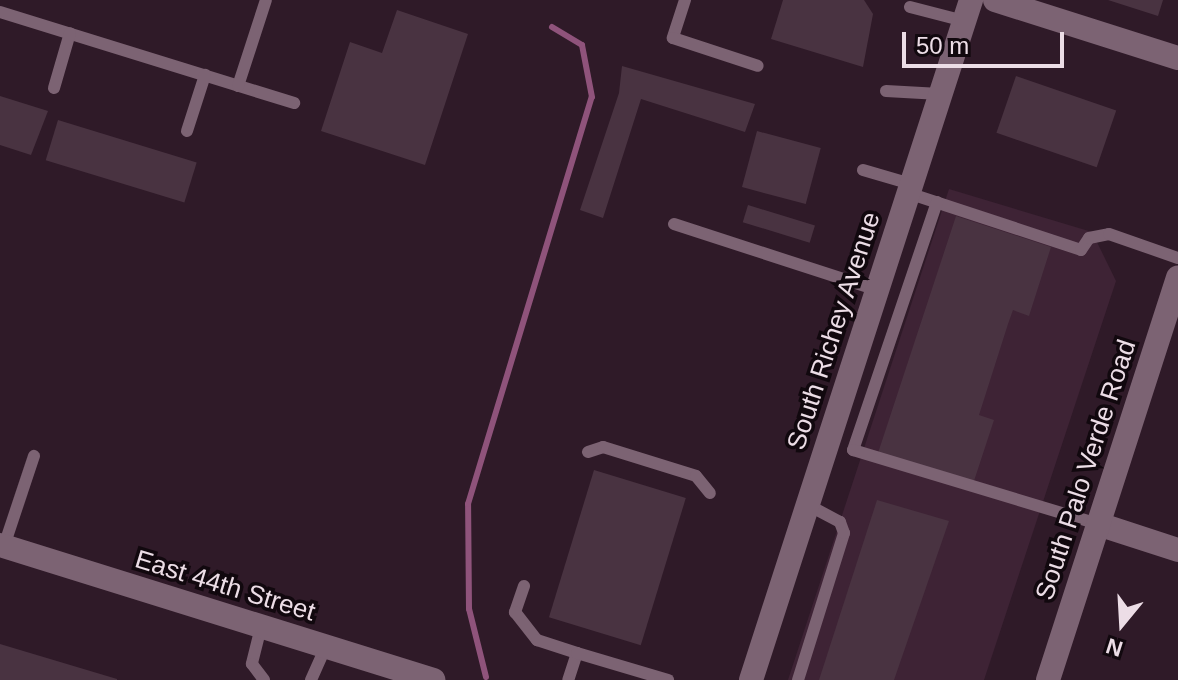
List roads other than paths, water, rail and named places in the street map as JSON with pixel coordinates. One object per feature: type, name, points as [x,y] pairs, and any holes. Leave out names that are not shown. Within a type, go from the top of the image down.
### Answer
[{"type":"street","points":[[995,0],[1178,58]]},
{"type":"street","name":"South Richey Avenue","points":[[751,680],[968,10]]},
{"type":"street","name":"South Palo Verde Road","points":[[1048,680],[1178,277]]},
{"type":"street","points":[[1098,524],[1178,550]]},
{"type":"street","name":"East 44th Street","points":[[2,546],[433,680]]},
{"type":"lane","points":[[238,86],[266,0]]},
{"type":"lane","points":[[685,0],[673,38],[758,66]]},
{"type":"lane","points":[[910,7],[968,10]]},
{"type":"lane","points":[[0,12],[294,103]]},
{"type":"lane","points":[[54,88],[70,33]]},
{"type":"lane","points":[[187,131],[205,75]]},
{"type":"lane","points":[[886,91],[940,94]]},
{"type":"lane","points":[[863,170],[937,202],[1081,250],[1089,238],[1109,234],[1178,258]]},
{"type":"lane","points":[[937,202],[853,450],[1098,524]]},
{"type":"lane","points":[[674,224],[877,290]]},
{"type":"lane","points":[[588,452],[603,447],[696,476],[710,493]]},
{"type":"lane","points":[[2,546],[34,456]]},
{"type":"lane","points":[[798,680],[844,533],[840,522],[808,505]]},
{"type":"lane","points":[[524,586],[515,612],[537,640],[668,680]]},
{"type":"lane","points":[[261,627],[252,664],[264,680]]},
{"type":"lane","points":[[311,680],[326,647]]},
{"type":"lane","points":[[568,680],[577,653]]},
{"type":"waterway","points":[[486,677],[469,609],[468,504],[592,97],[582,45],[552,27]]}]
